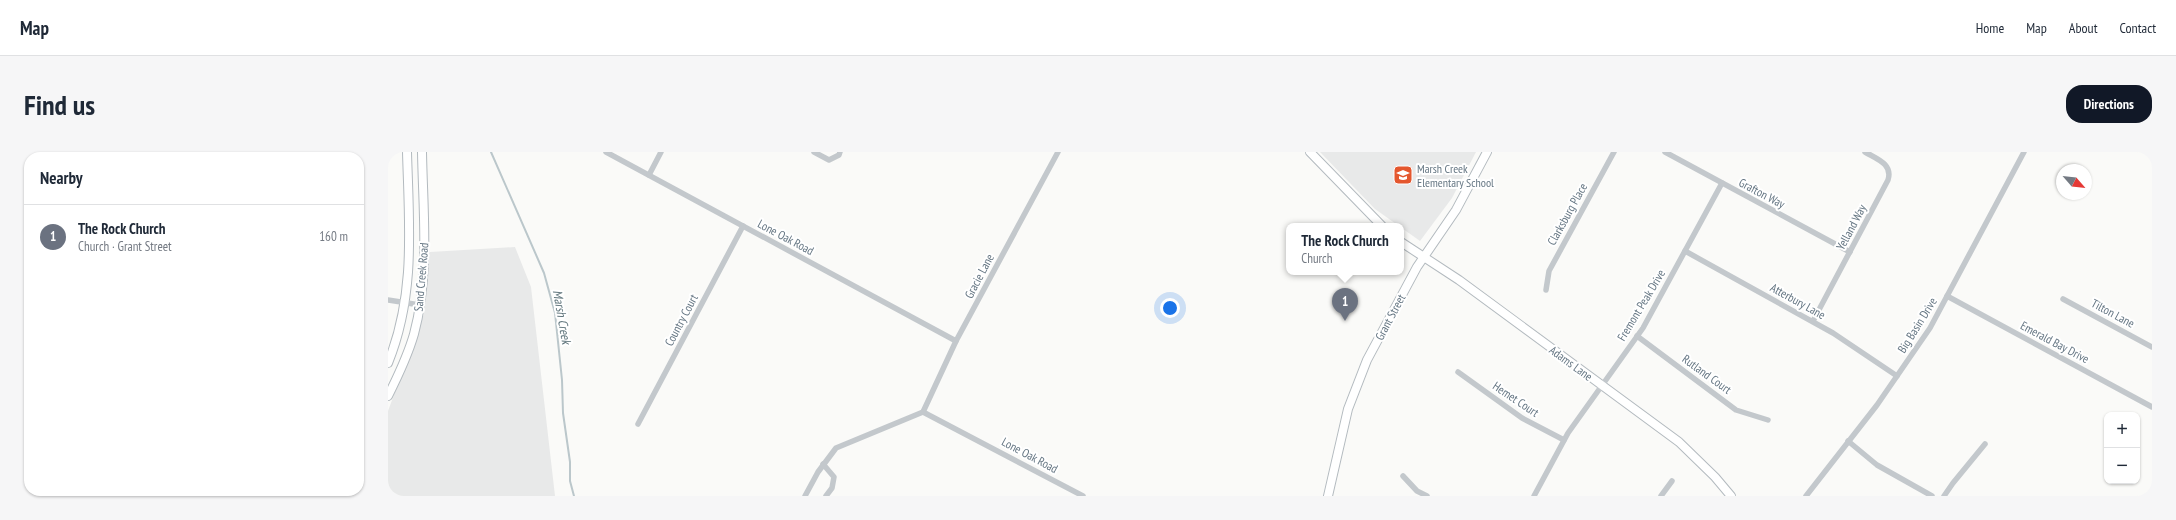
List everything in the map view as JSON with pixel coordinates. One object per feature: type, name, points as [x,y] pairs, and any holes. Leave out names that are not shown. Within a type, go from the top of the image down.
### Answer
[{"type":"street","name":"Sand Creek Road","points":[[388,364],[396,343],[406,303],[410,271],[407,152]]},
{"type":"street","name":"Sand Creek Road","points":[[388,396],[410,345],[420,305],[424,247],[422,152]]},
{"type":"street","name":"Lone Oak Road","points":[[606,152],[956,341]]},
{"type":"street","points":[[649,175],[662,152]]},
{"type":"street","points":[[814,152],[829,160],[839,155],[840,152]]},
{"type":"street","name":"Gracie Lane","points":[[923,412],[956,341],[1058,152]]},
{"type":"street","points":[[1310,152],[1379,223]]},
{"type":"street","name":"Grant Street","points":[[1328,496],[1348,409],[1367,360],[1424,256],[1456,210],[1487,152]]},
{"type":"street","name":"Clarksburg Place","points":[[1546,290],[1549,271],[1614,152]]},
{"type":"street","name":"Grafton Way","points":[[1665,152],[1850,252]]},
{"type":"street","name":"Yelland Way","points":[[1813,321],[1890,174],[1886,164],[1865,152]]},
{"type":"street","name":"Big Basin Drive","points":[[1806,496],[1897,376],[1930,328],[2024,152]]},
{"type":"street","name":"Fremont Peak Drive","points":[[1534,496],[1564,440],[1601,385],[1637,336],[1722,184]]},
{"type":"street","name":"Country Court","points":[[638,424],[743,226]]},
{"type":"street","name":"Adams Lane","points":[[1404,244],[1424,256],[1679,442],[1715,477],[1731,496]]},
{"type":"street","name":"Atterbury Lane","points":[[1685,251],[1846,340],[1897,376]]},
{"type":"street","name":"Emerald Bay Drive","points":[[1948,296],[2152,407]]},
{"type":"street","name":"Tilton Lane","points":[[2063,299],[2152,347]]},
{"type":"street","points":[[388,300],[420,305]]},
{"type":"street","name":"Rutland Court","points":[[1637,336],[1736,410],[1768,420]]},
{"type":"street","name":"Hemet Court","points":[[1458,372],[1522,418],[1564,440]]},
{"type":"street","points":[[805,496],[823,464],[836,448],[923,412]]},
{"type":"street","name":"Lone Oak Road","points":[[923,412],[1083,496]]},
{"type":"street","points":[[1848,441],[1877,464],[1932,496]]},
{"type":"street","points":[[1944,496],[1985,444]]},
{"type":"street","points":[[823,464],[834,477],[832,488],[826,496]]},
{"type":"street","points":[[1403,476],[1417,490],[1427,496]]},
{"type":"street","points":[[1661,496],[1672,481]]},
{"type":"shaded area","name":"Marsh Creek Elementary School","points":[[1320,152],[1476,152],[1452,198],[1420,241],[1404,230],[1404,223],[1395,223],[1375,209]]},
{"type":"shaded area","points":[[515,247],[531,287],[555,496],[388,496],[388,411],[424,314],[430,252]]},
{"type":"waterway","name":"Marsh Creek","points":[[491,152],[544,273],[555,313],[562,380],[563,413],[570,462],[570,481],[574,496]]},
{"type":"place","name":"Marsh Creek Elementary School","points":[[1403,175]]},
{"type":"place","name":"The Rock Church","points":[[1345,321]]}]
